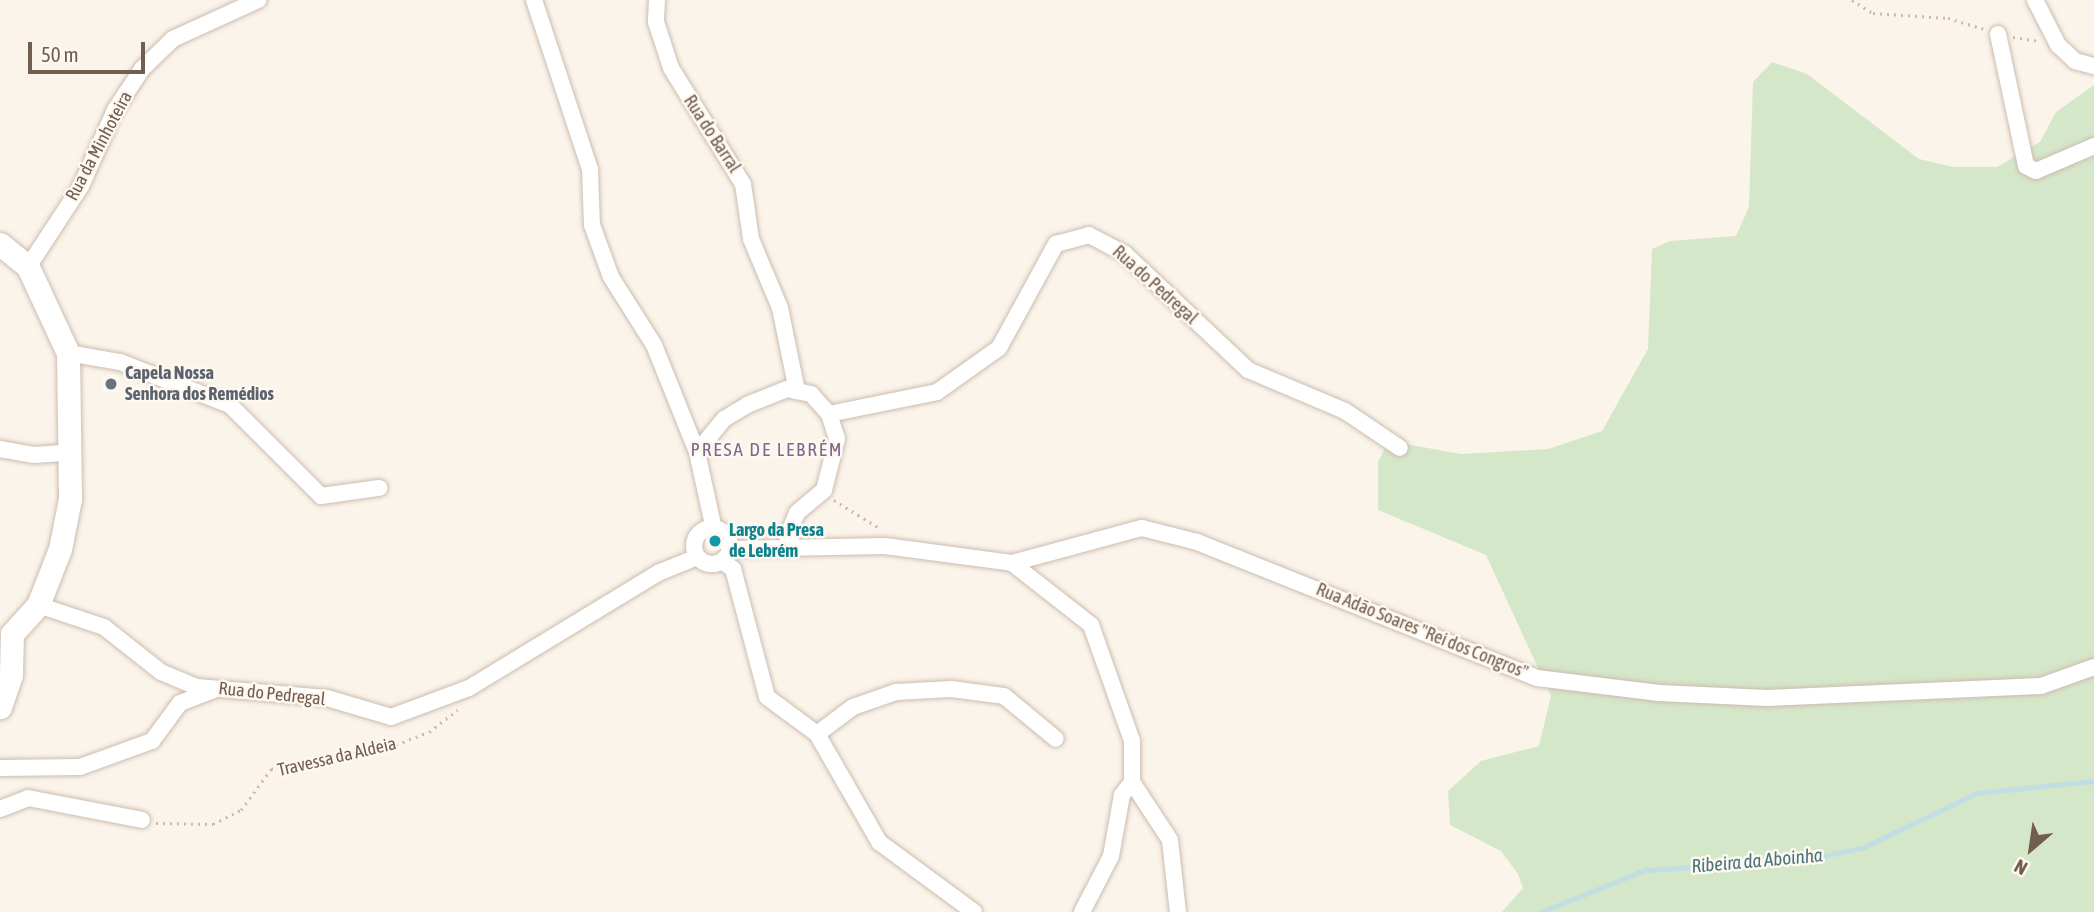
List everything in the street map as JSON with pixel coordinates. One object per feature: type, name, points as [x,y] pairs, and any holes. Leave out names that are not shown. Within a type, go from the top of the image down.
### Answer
[{"type":"street","name":"Rua da Minhoteira","points":[[28,267],[81,186],[115,110],[142,69],[173,38],[258,0]]},
{"type":"street","points":[[534,0],[590,169],[592,225],[611,276],[654,345],[697,452],[714,529]]},
{"type":"street","name":"Rua do Barral","points":[[657,0],[656,22],[671,68],[743,184],[751,239],[780,308],[797,391]]},
{"type":"street","points":[[2035,0],[2058,45],[2075,61],[2094,66]]},
{"type":"street","points":[[1998,34],[2026,166],[2036,171],[2094,146]]},
{"type":"street","name":"Rua do Pedregal","points":[[830,414],[937,392],[999,348],[1056,244],[1089,235],[1125,254],[1248,370],[1345,411],[1400,448]]},
{"type":"street","points":[[0,244],[28,267],[68,353],[66,453],[69,510],[38,605],[6,631],[11,675],[0,707]]},
{"type":"street","points":[[68,353],[120,362],[230,405],[321,496],[379,488]]},
{"type":"street","points":[[697,452],[724,419],[747,405],[787,389],[811,394],[830,414],[836,439],[824,490],[797,513],[787,536],[795,548]]},
{"type":"street","points":[[0,449],[33,456],[66,453]]},
{"type":"street","name":"Rua Adão Soares \"Rei dos Congros\"","points":[[1012,563],[1142,528],[1197,542],[1537,678],[1659,693],[1767,698],[2041,686],[2094,667]]},
{"type":"street","points":[[974,912],[879,842],[817,734],[767,697],[733,569],[726,555],[724,534],[714,529],[698,535],[697,557],[706,563],[726,555],[795,548],[885,546],[1012,563],[1091,625],[1132,741],[1132,782],[1170,840],[1178,912]]},
{"type":"street","name":"Rua do Pedregal","points":[[38,605],[104,627],[162,672],[197,687],[327,698],[391,717],[469,688],[658,573],[697,557]]},
{"type":"street","points":[[0,768],[80,767],[152,741],[180,703],[216,689]]},
{"type":"street","points":[[817,734],[864,703],[896,692],[951,689],[1004,696],[1056,739]]},
{"type":"street","points":[[1082,912],[1111,856],[1122,795],[1132,782]]},
{"type":"street","points":[[0,809],[28,798],[142,820]]},
{"type":"path","points":[[1852,0],[1873,13],[1948,18],[1998,34],[2058,45]]},
{"type":"path","points":[[824,490],[845,510],[885,532],[885,546]]},
{"type":"path","name":"Travessa da Aldeia","points":[[142,820],[188,828],[236,815],[271,769],[358,755],[429,732],[449,719],[469,688]]},
{"type":"green space","points":[[1772,62],[1807,74],[1919,159],[1954,167],[1997,167],[2040,142],[2056,112],[2094,85],[2094,912],[1502,912],[1523,888],[1518,874],[1501,851],[1450,825],[1448,791],[1481,761],[1539,746],[1551,696],[1486,555],[1378,510],[1378,462],[1389,441],[1461,454],[1548,449],[1602,431],[1648,349],[1652,249],[1670,241],[1736,236],[1749,207],[1753,82]]},
{"type":"waterway","name":"Ribeira da Aboinha","points":[[1541,912],[1645,870],[1799,861],[1862,848],[1977,793],[2094,781]]},
{"type":"place","name":"Capela Nossa Senhora dos Remédios","points":[[111,384]]},
{"type":"place","name":"Largo da Presa de Lebrém","points":[[715,541]]},
{"type":"district","name":"PRESA DE LEBRÉM","points":[[767,450]]}]
